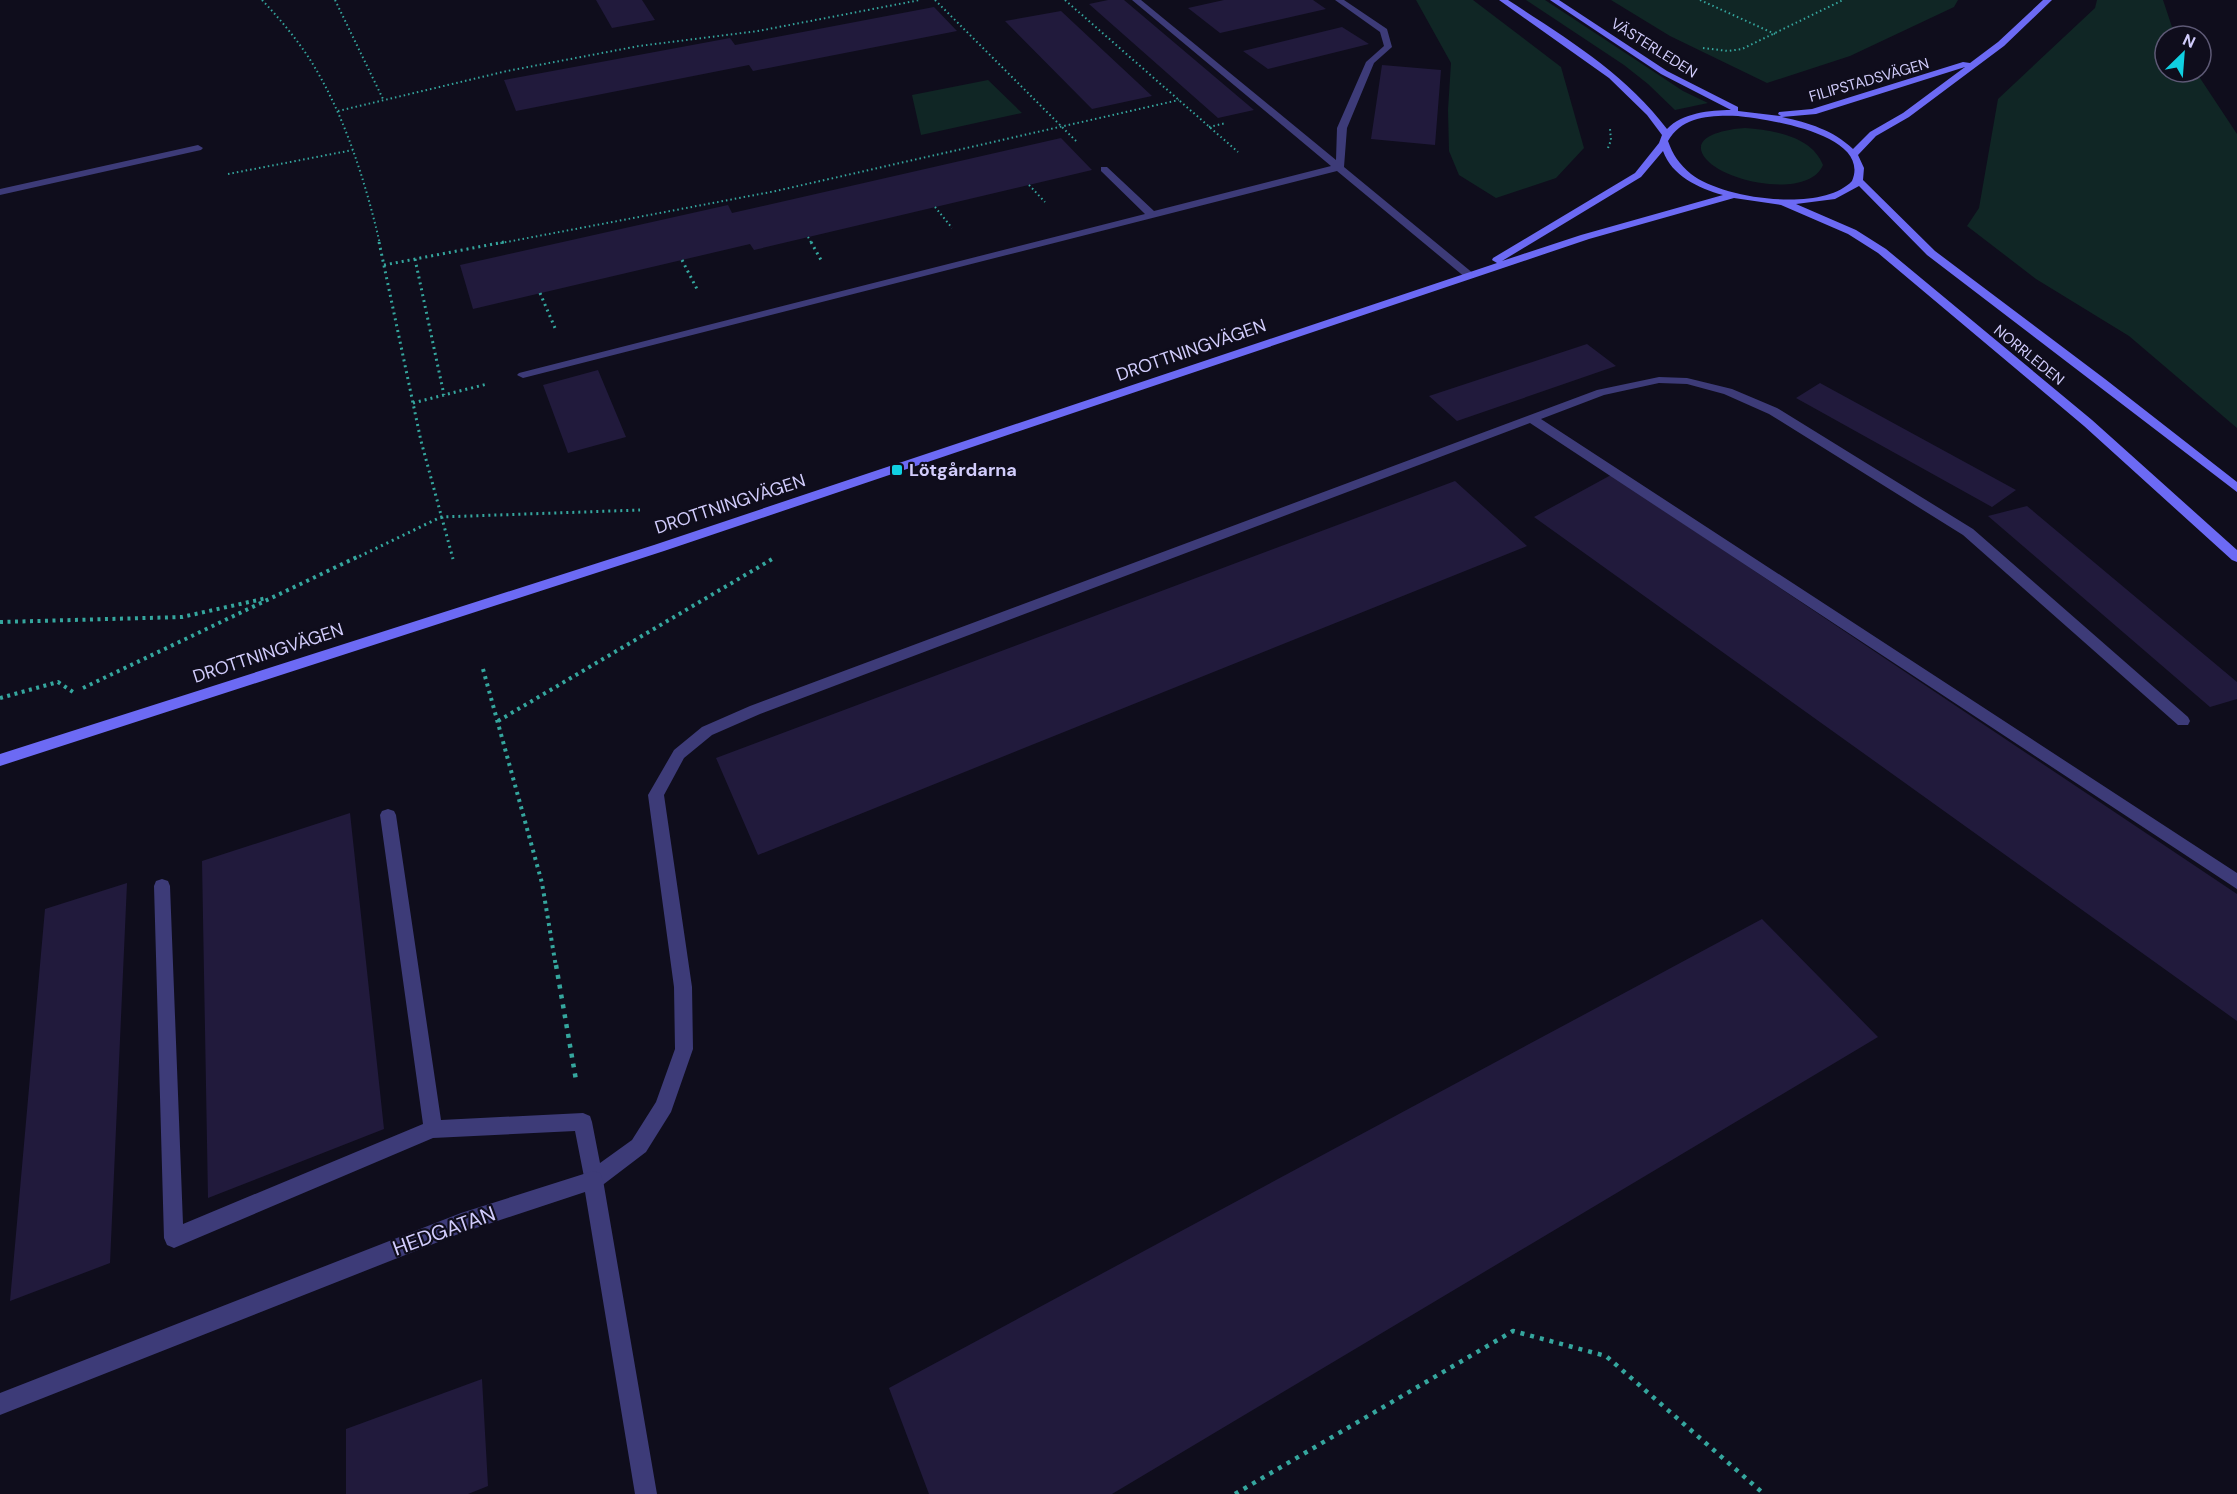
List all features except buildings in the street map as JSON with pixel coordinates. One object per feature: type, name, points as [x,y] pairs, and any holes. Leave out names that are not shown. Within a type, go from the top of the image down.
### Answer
[{"type":"main road","points":[[1503,0],[1606,71],[1652,112],[1666,134]]},
{"type":"main road","name":"VÄSTERLEDEN","points":[[1554,0],[1642,60],[1710,99],[1743,113]]},
{"type":"main road","name":"FILIPSTADSVÄGEN","points":[[1853,155],[1873,134],[1932,96],[1975,61],[2001,44],[2048,0]]},
{"type":"main road","name":"FILIPSTADSVÄGEN","points":[[1768,116],[1813,111],[1975,61]]},
{"type":"main road","points":[[1722,112],[1743,113],[1800,123],[1825,134],[1853,155],[1860,172],[1858,180],[1853,187],[1835,197],[1804,203],[1752,200],[1695,180],[1667,158],[1663,145],[1666,134],[1678,124],[1695,117],[1722,112]]},
{"type":"main road","name":"DROTTNINGVÄGEN","points":[[1470,276],[1638,175],[1663,145]]},
{"type":"main road","name":"NORRLEDEN","points":[[1858,180],[1931,253],[2101,381],[2237,488]]},
{"type":"main road","name":"DROTTNINGVÄGEN","points":[[0,760],[682,541],[1586,237],[1734,195]]},
{"type":"main road","name":"NORRLEDEN","points":[[1785,203],[1852,232],[1882,251],[2088,423],[2237,557]]},
{"type":"street","points":[[1136,0],[1470,276]]},
{"type":"street","points":[[1339,0],[1384,31],[1388,46],[1370,62],[1342,128],[1340,167]]},
{"type":"street","points":[[0,192],[198,148]]},
{"type":"street","points":[[523,375],[1340,167]]},
{"type":"street","points":[[1104,169],[1152,215]]},
{"type":"street","name":"HEDGATAN","points":[[0,1404],[461,1223],[593,1180],[639,1146],[664,1106],[684,1049],[683,987],[656,795],[679,754],[707,731],[755,710],[1601,392],[1659,380],[1687,381],[1728,391],[1773,411],[1968,532],[2183,721]]},
{"type":"street","points":[[1531,418],[2237,882]]},
{"type":"street","points":[[388,814],[433,1129]]},
{"type":"street","points":[[162,886],[174,1238],[433,1129],[583,1122],[646,1494]]},
{"type":"path","points":[[262,0],[297,41],[314,66],[338,111],[353,150],[378,235],[412,403],[453,560]]},
{"type":"path","points":[[335,0],[383,99]]},
{"type":"path","points":[[338,111],[507,71],[639,46],[758,31],[920,0]]},
{"type":"path","points":[[935,0],[1104,169]]},
{"type":"path","points":[[1065,0],[1274,184]]},
{"type":"path","points":[[1701,0],[1775,33]]},
{"type":"path","points":[[1702,48],[1728,51],[1742,49],[1843,0]]},
{"type":"path","points":[[384,265],[776,190],[1179,100]]},
{"type":"path","points":[[1607,149],[1611,140],[1610,122]]},
{"type":"path","points":[[415,259],[444,395]]},
{"type":"path","points":[[412,403],[523,375]]},
{"type":"path","points":[[498,721],[774,558]]},
{"type":"path","points":[[0,622],[182,617],[276,596]]},
{"type":"path","points":[[483,669],[542,883],[583,1122]]},
{"type":"path","points":[[0,698],[58,682],[73,692]]},
{"type":"path","points":[[1235,1494],[1513,1331],[1606,1356],[1764,1494]]},
{"type":"green space","points":[[1416,0],[1473,0],[1561,67],[1584,148],[1556,178],[1496,198],[1459,175],[1449,151],[1448,110],[1451,63]]},
{"type":"green space","points":[[1526,0],[1545,0],[1683,91],[1708,103],[1675,110],[1624,65]]},
{"type":"green space","points":[[1611,0],[1958,0],[1954,7],[1850,56],[1767,83],[1670,36]]},
{"type":"green space","points":[[2097,0],[2163,0],[2171,24],[2153,24],[2153,84],[2204,84],[2237,134],[2237,428],[2129,336],[2036,279],[1967,226],[1979,208],[1998,99],[2095,8]]},
{"type":"green space","points":[[988,80],[1022,113],[921,135],[912,95]]},
{"type":"green space","points":[[1745,128],[1779,133],[1801,141],[1818,155],[1823,165],[1815,175],[1802,182],[1767,184],[1731,175],[1716,168],[1706,159],[1701,151],[1706,139],[1721,132]]},
{"type":"place","name":"Lötgårdarna","points":[[897,470]]}]
